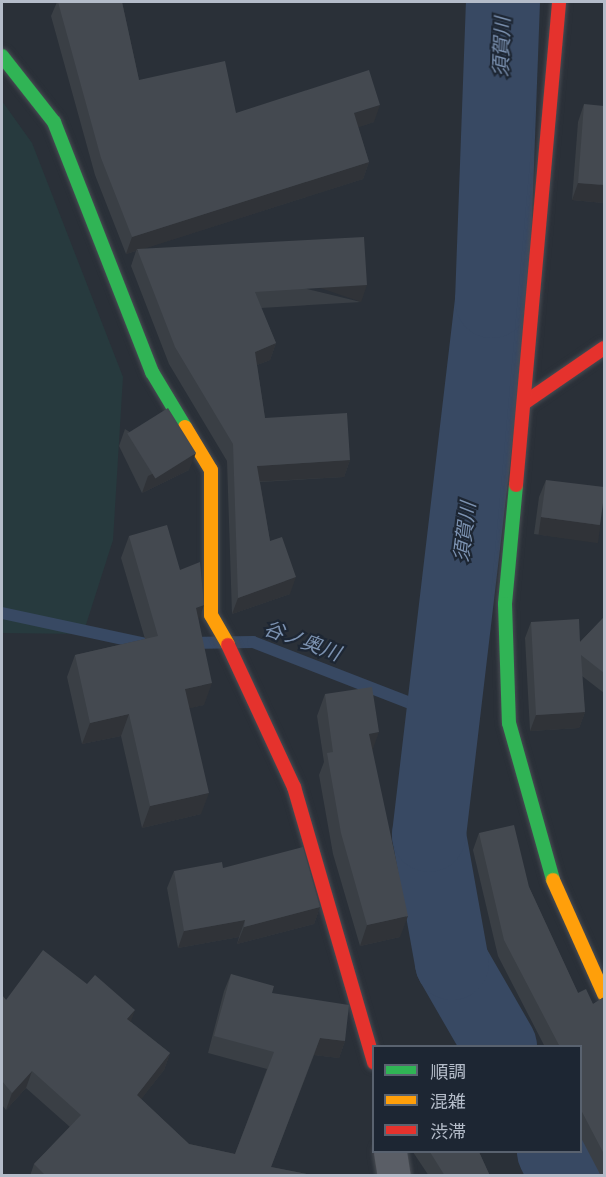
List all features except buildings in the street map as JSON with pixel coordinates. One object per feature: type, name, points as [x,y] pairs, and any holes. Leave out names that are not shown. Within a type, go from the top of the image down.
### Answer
[{"type":"street","points":[[559,2],[505,604],[508,723],[542,854],[604,994]]},
{"type":"street","points":[[2,56],[54,122],[152,372],[211,470],[211,615],[235,659],[294,788],[372,1056]]},
{"type":"street","points":[[524,403],[604,348]]},
{"type":"street","points":[[390,1153],[394,1176]]},
{"type":"green space","points":[[2,101],[32,143],[123,377],[113,540],[83,634],[2,633]]},
{"type":"waterway","name":"須賀川","points":[[499,1045],[452,963],[429,835],[492,301],[503,2]]},
{"type":"waterway","name":"谷ノ奥川","points":[[2,613],[147,644]]},
{"type":"waterway","name":"谷ノ奥川","points":[[188,643],[253,642],[441,715]]},
{"type":"waterway","name":"須賀川","points":[[554,1153],[566,1176]]},
{"type":"traffic: fast","points":[[2,56],[54,122],[152,372],[185,427]]},
{"type":"traffic: fast","points":[[516,485],[505,604],[509,723],[553,880]]},
{"type":"traffic: slow","points":[[185,427],[211,470],[211,615],[228,645]]},
{"type":"traffic: slow","points":[[553,880],[604,994]]},
{"type":"traffic: jam","points":[[516,485],[559,2]]},
{"type":"traffic: jam","points":[[524,403],[604,348]]},
{"type":"traffic: jam","points":[[228,645],[294,787],[372,1056]]}]
